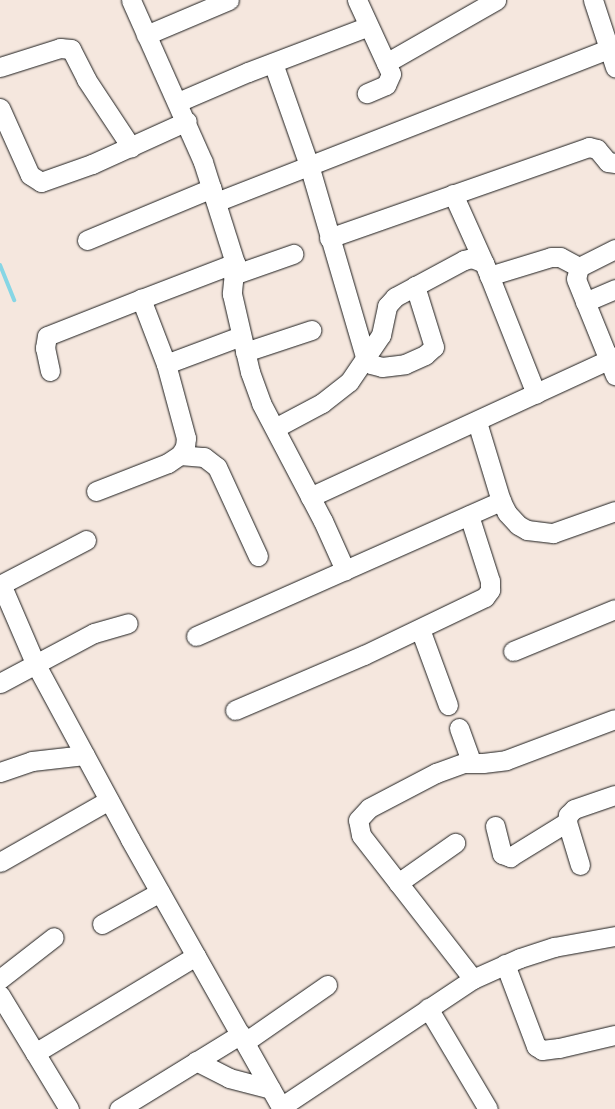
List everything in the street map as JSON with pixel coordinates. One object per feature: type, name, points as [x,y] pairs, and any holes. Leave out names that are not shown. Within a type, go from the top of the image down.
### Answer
[{"type":"street","points":[[131,0],[178,102],[214,195],[234,269],[232,294],[243,344],[262,403],[345,570]]},
{"type":"street","points":[[146,35],[229,0]]},
{"type":"street","points":[[386,63],[496,0]]},
{"type":"street","points":[[593,0],[615,66]]},
{"type":"street","points":[[359,1],[391,74],[390,82],[367,94]]},
{"type":"street","points":[[178,102],[369,26]]},
{"type":"street","points":[[0,67],[60,48],[71,49],[86,79],[131,147]]},
{"type":"street","points":[[87,240],[214,195],[309,166],[609,49]]},
{"type":"street","points":[[273,63],[309,166],[366,360],[382,367],[405,364],[425,355],[434,347],[415,286]]},
{"type":"street","points":[[0,108],[30,175],[41,182],[92,164],[186,122]]},
{"type":"street","points":[[329,238],[589,147],[597,149],[608,162],[615,163]]},
{"type":"street","points":[[453,194],[486,269],[536,394]]},
{"type":"street","points":[[579,267],[615,249]]},
{"type":"street","points":[[50,371],[45,348],[47,336],[140,299],[234,269],[293,254]]},
{"type":"street","points":[[275,428],[322,403],[338,392],[366,360],[381,335],[387,306],[395,297],[464,260],[472,258],[486,269],[551,257],[560,258],[579,267]]},
{"type":"street","points":[[310,497],[536,394],[613,364],[576,280],[579,267]]},
{"type":"street","points":[[585,302],[615,289]]},
{"type":"street","points":[[96,491],[168,463],[180,455],[185,447],[186,438],[166,364],[140,299]]},
{"type":"street","points":[[166,364],[243,344],[311,330]]},
{"type":"street","points":[[477,422],[501,501],[507,513],[518,525],[537,532],[553,533],[615,511]]},
{"type":"street","points":[[180,455],[204,457],[217,467],[258,556]]},
{"type":"street","points":[[196,636],[501,501]]},
{"type":"street","points":[[235,710],[478,602],[490,590],[490,581],[469,515]]},
{"type":"street","points":[[86,540],[1,585],[35,663],[160,892],[282,1108],[465,983],[505,964],[554,947],[615,936]]},
{"type":"street","points":[[513,651],[615,609]]},
{"type":"street","points":[[0,683],[35,663],[94,633],[128,623]]},
{"type":"street","points":[[420,629],[448,705]]},
{"type":"street","points":[[465,983],[398,883],[361,835],[358,820],[369,808],[420,780],[471,761],[483,764],[506,760],[615,719]]},
{"type":"street","points":[[459,728],[471,761]]},
{"type":"street","points":[[0,772],[32,761],[85,755]]},
{"type":"street","points":[[580,865],[567,822],[568,815],[574,810],[615,795]]},
{"type":"street","points":[[0,862],[110,800]]},
{"type":"street","points":[[495,826],[502,854],[510,857],[567,822]]},
{"type":"street","points":[[398,883],[455,843]]},
{"type":"street","points":[[102,924],[160,892]]},
{"type":"street","points":[[0,979],[54,937]]},
{"type":"street","points":[[35,1053],[196,956]]},
{"type":"street","points":[[505,964],[536,1046],[542,1050],[559,1048],[615,1035]]},
{"type":"street","points":[[118,1109],[196,1061],[243,1038],[327,985]]},
{"type":"street","points":[[0,995],[69,1109]]},
{"type":"street","points":[[428,1008],[488,1109]]},
{"type":"street","points":[[196,1061],[229,1078],[271,1088]]},
{"type":"waterway","points":[[0,265],[14,300]]}]
